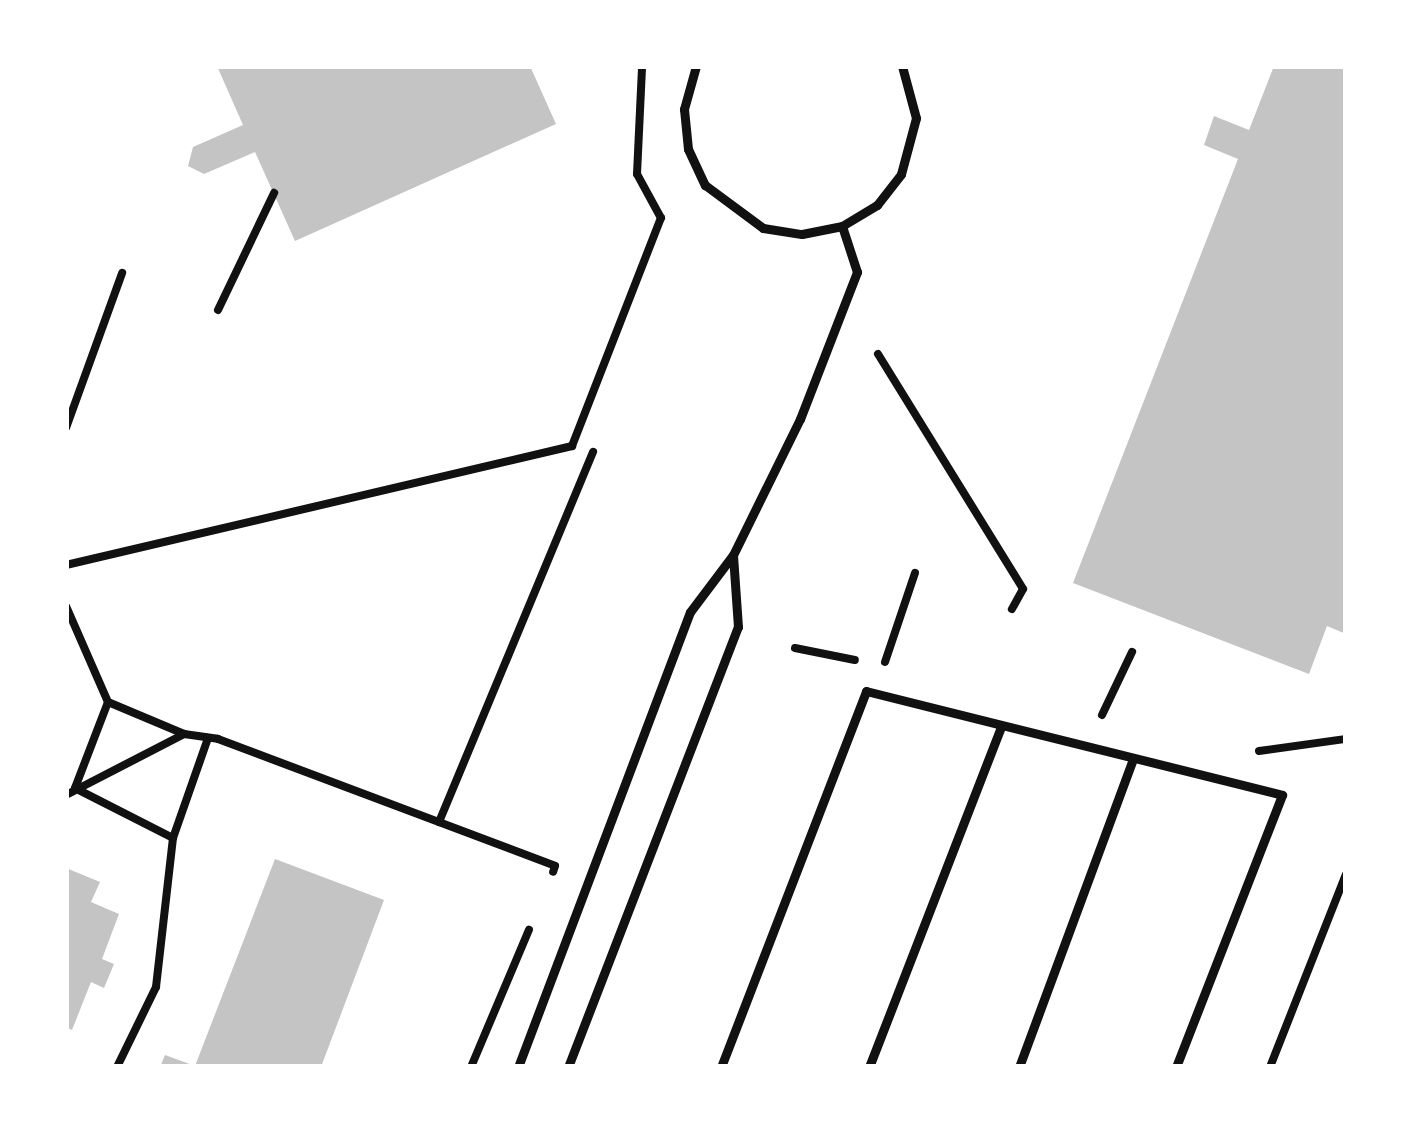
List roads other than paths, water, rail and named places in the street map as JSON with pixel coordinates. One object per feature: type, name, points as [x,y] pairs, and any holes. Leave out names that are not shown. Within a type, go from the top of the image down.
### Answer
[{"type":"lane","points":[[696,66],[684,109],[688,149],[705,185],[763,228],[802,234],[842,226],[877,205],[901,173],[916,118],[902,66]]},
{"type":"lane","points":[[518,1067],[690,612],[734,555],[800,419],[857,272],[842,226]]},
{"type":"lane","points":[[568,1067],[738,627],[734,555]]},
{"type":"lane","points":[[721,1067],[866,692],[1282,795],[1176,1067]]},
{"type":"lane","points":[[869,1067],[1001,726]]},
{"type":"lane","points":[[1018,1067],[1133,758]]}]
